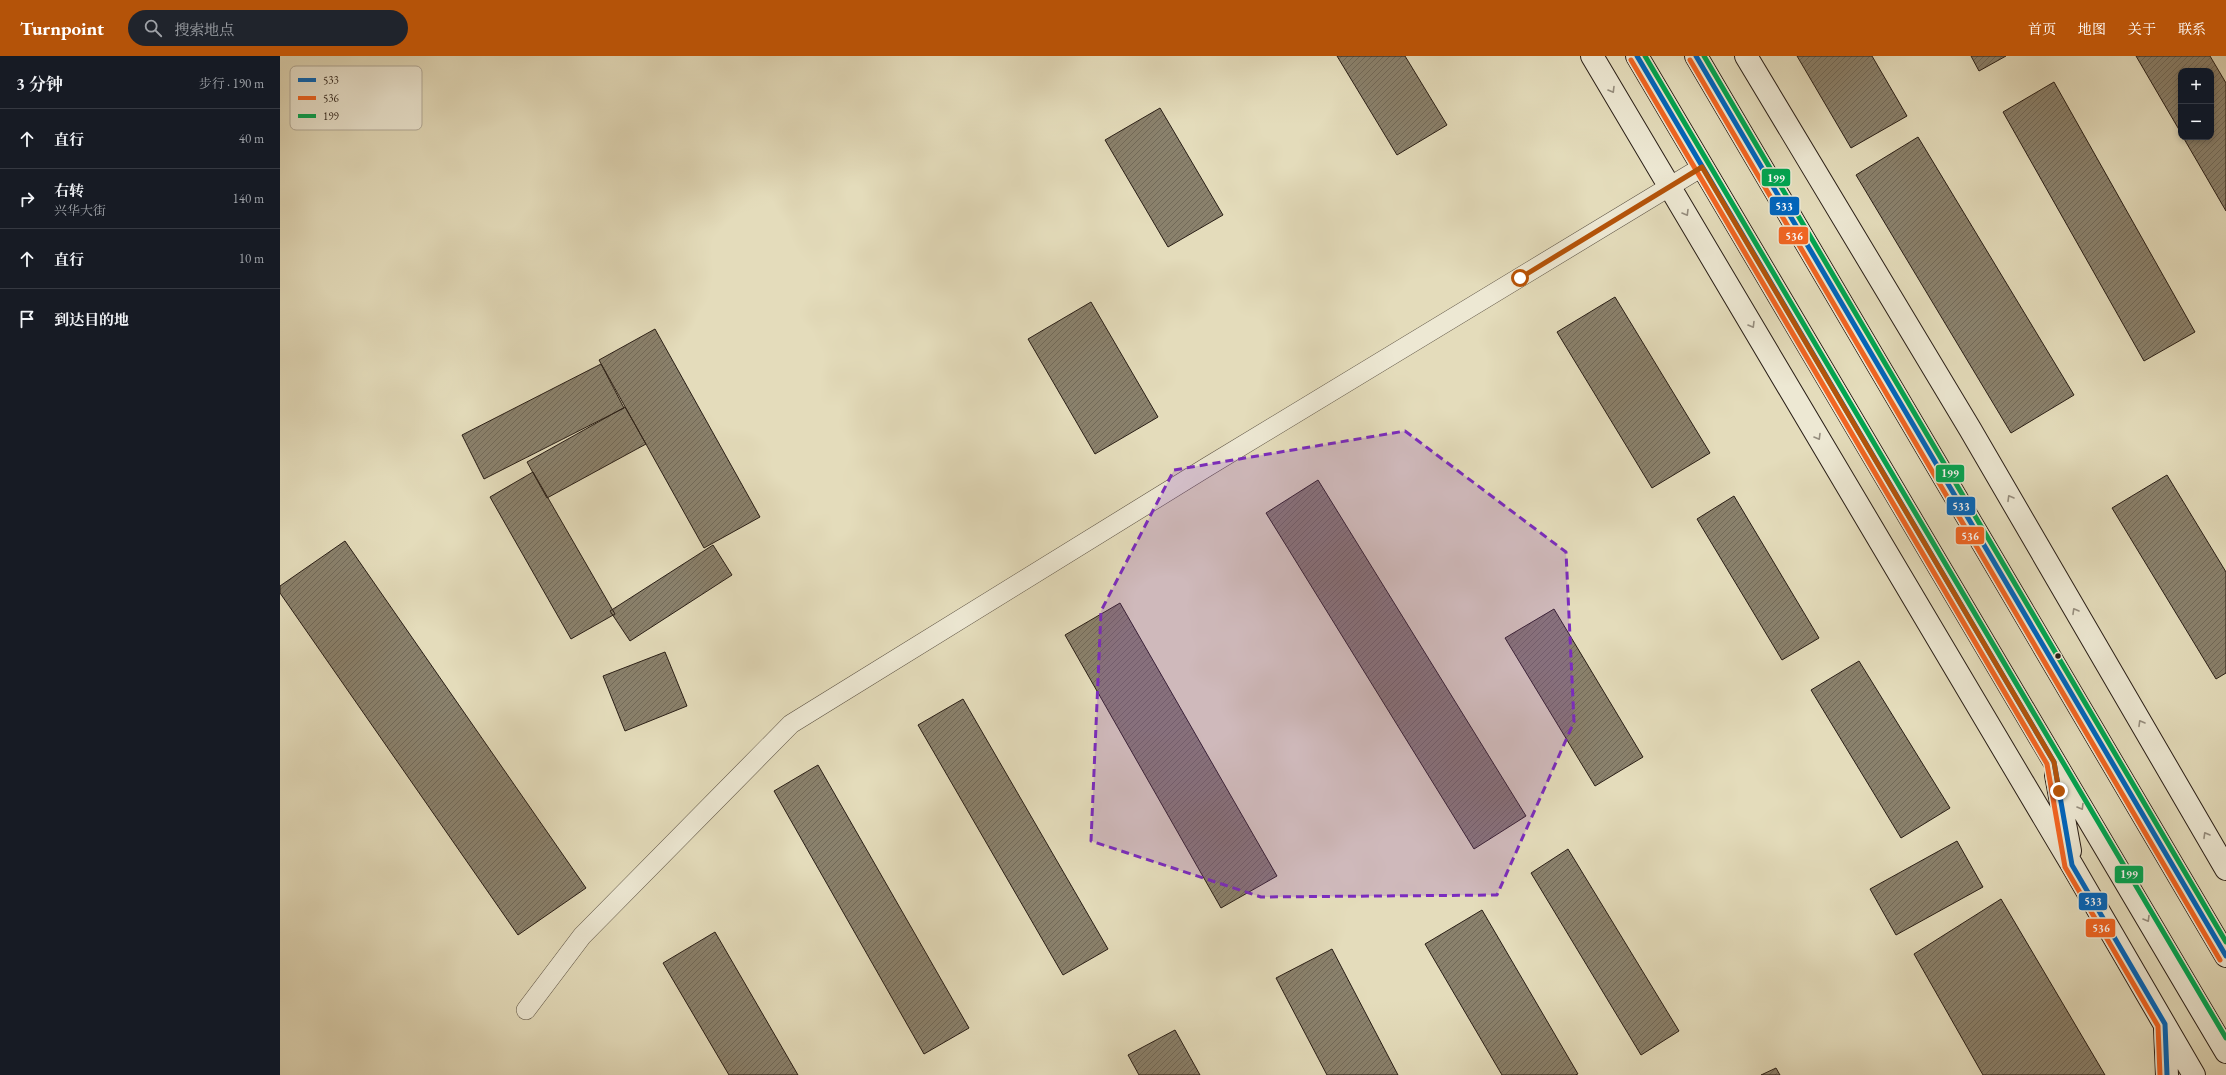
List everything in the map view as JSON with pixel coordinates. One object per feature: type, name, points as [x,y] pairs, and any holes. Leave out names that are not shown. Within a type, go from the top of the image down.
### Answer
[{"type":"street","points":[[1592,56],[2072,865],[2194,1075]]},
{"type":"street","points":[[1637,56],[2226,1052]]},
{"type":"street","points":[[1696,56],[2226,956]]},
{"type":"street","points":[[1746,56],[1966,423],[2226,869]]},
{"type":"street","points":[[2054,762],[2072,865]]},
{"type":"street","points":[[2165,1024],[2167,1075]]},
{"type":"lane","points":[[526,1010],[582,936],[791,724],[1214,463],[1702,167]]},
{"type":"highlighted area","points":[[1405,431],[1566,552],[1574,722],[1497,895],[1261,897],[1091,841],[1101,611],[1174,470]]},
{"type":"building","points":[[1337,56],[1405,56],[1447,125],[1397,155]]},
{"type":"building","points":[[1797,56],[1872,56],[1907,116],[1851,148]]},
{"type":"building","points":[[1971,56],[2006,56],[1979,71]]},
{"type":"building","points":[[2136,56],[2210,56],[2226,83],[2226,211],[2185,140],[2214,140],[2214,68],[2178,68],[2178,128]]},
{"type":"building","points":[[2054,82],[2195,332],[2144,361],[2003,112]]},
{"type":"building","points":[[1160,108],[1223,215],[1168,247],[1105,140]]},
{"type":"building","points":[[1918,137],[2074,395],[2011,433],[1856,175]]},
{"type":"building","points":[[1615,297],[1710,453],[1652,488],[1557,332]]},
{"type":"building","points":[[1091,302],[1158,417],[1095,454],[1028,339]]},
{"type":"building","points":[[655,329],[760,517],[704,548],[599,360]]},
{"type":"building","points":[[601,364],[624,408],[484,479],[462,435]]},
{"type":"building","points":[[625,407],[646,444],[547,498],[527,462]]},
{"type":"building","points":[[533,472],[615,614],[571,639],[490,497]]},
{"type":"building","points":[[2167,475],[2226,572],[2226,673],[2216,679],[2112,508]]},
{"type":"building","points":[[1318,480],[1526,816],[1474,849],[1266,513]]},
{"type":"building","points":[[1734,496],[1819,638],[1782,660],[1697,519]]},
{"type":"building","points":[[345,541],[586,888],[518,935],[280,593],[280,586]]},
{"type":"building","points":[[713,545],[732,575],[630,641],[610,611]]},
{"type":"building","points":[[1120,603],[1277,876],[1221,908],[1065,635]]},
{"type":"building","points":[[1554,609],[1643,757],[1595,786],[1505,638]]},
{"type":"building","points":[[665,652],[687,706],[625,731],[603,676]]},
{"type":"building","points":[[1859,661],[1950,808],[1901,838],[1811,690]]},
{"type":"building","points":[[963,699],[1108,949],[1063,975],[918,725]]},
{"type":"building","points":[[818,765],[969,1028],[924,1054],[774,791]]},
{"type":"building","points":[[1957,841],[1983,887],[1896,935],[1870,889]]},
{"type":"building","points":[[1568,849],[1679,1031],[1641,1055],[1531,873]]},
{"type":"building","points":[[2001,899],[2105,1075],[1983,1075],[1914,954]]},
{"type":"building","points":[[1482,910],[1578,1074],[1502,1075],[1425,944]]},
{"type":"building","points":[[715,932],[798,1075],[729,1075],[663,963]]},
{"type":"building","points":[[1332,949],[1398,1075],[1327,1075],[1276,978]]},
{"type":"building","points":[[1175,1030],[1200,1075],[1139,1075],[1128,1055]]},
{"type":"building","points":[[1776,1068],[1780,1075],[1761,1075]]},
{"type":"transit line","name":"533","points":[[1637,56],[2054,762],[2072,865],[2165,1024],[2167,1075]]},
{"type":"transit line","name":"199","points":[[1645,56],[2226,1038]]},
{"type":"transit line","name":"533","points":[[1696,56],[2226,956]]},
{"type":"transit line","name":"199","points":[[1704,56],[2226,942]]},
{"type":"transit line","name":"536","points":[[1631,60],[2047,764],[2065,867],[2158,1026],[2160,1075]]},
{"type":"transit line","name":"536","points":[[1690,60],[2220,960]]},
{"type":"route","points":[[1520,278],[1702,167],[2054,762],[2059,791]]}]
